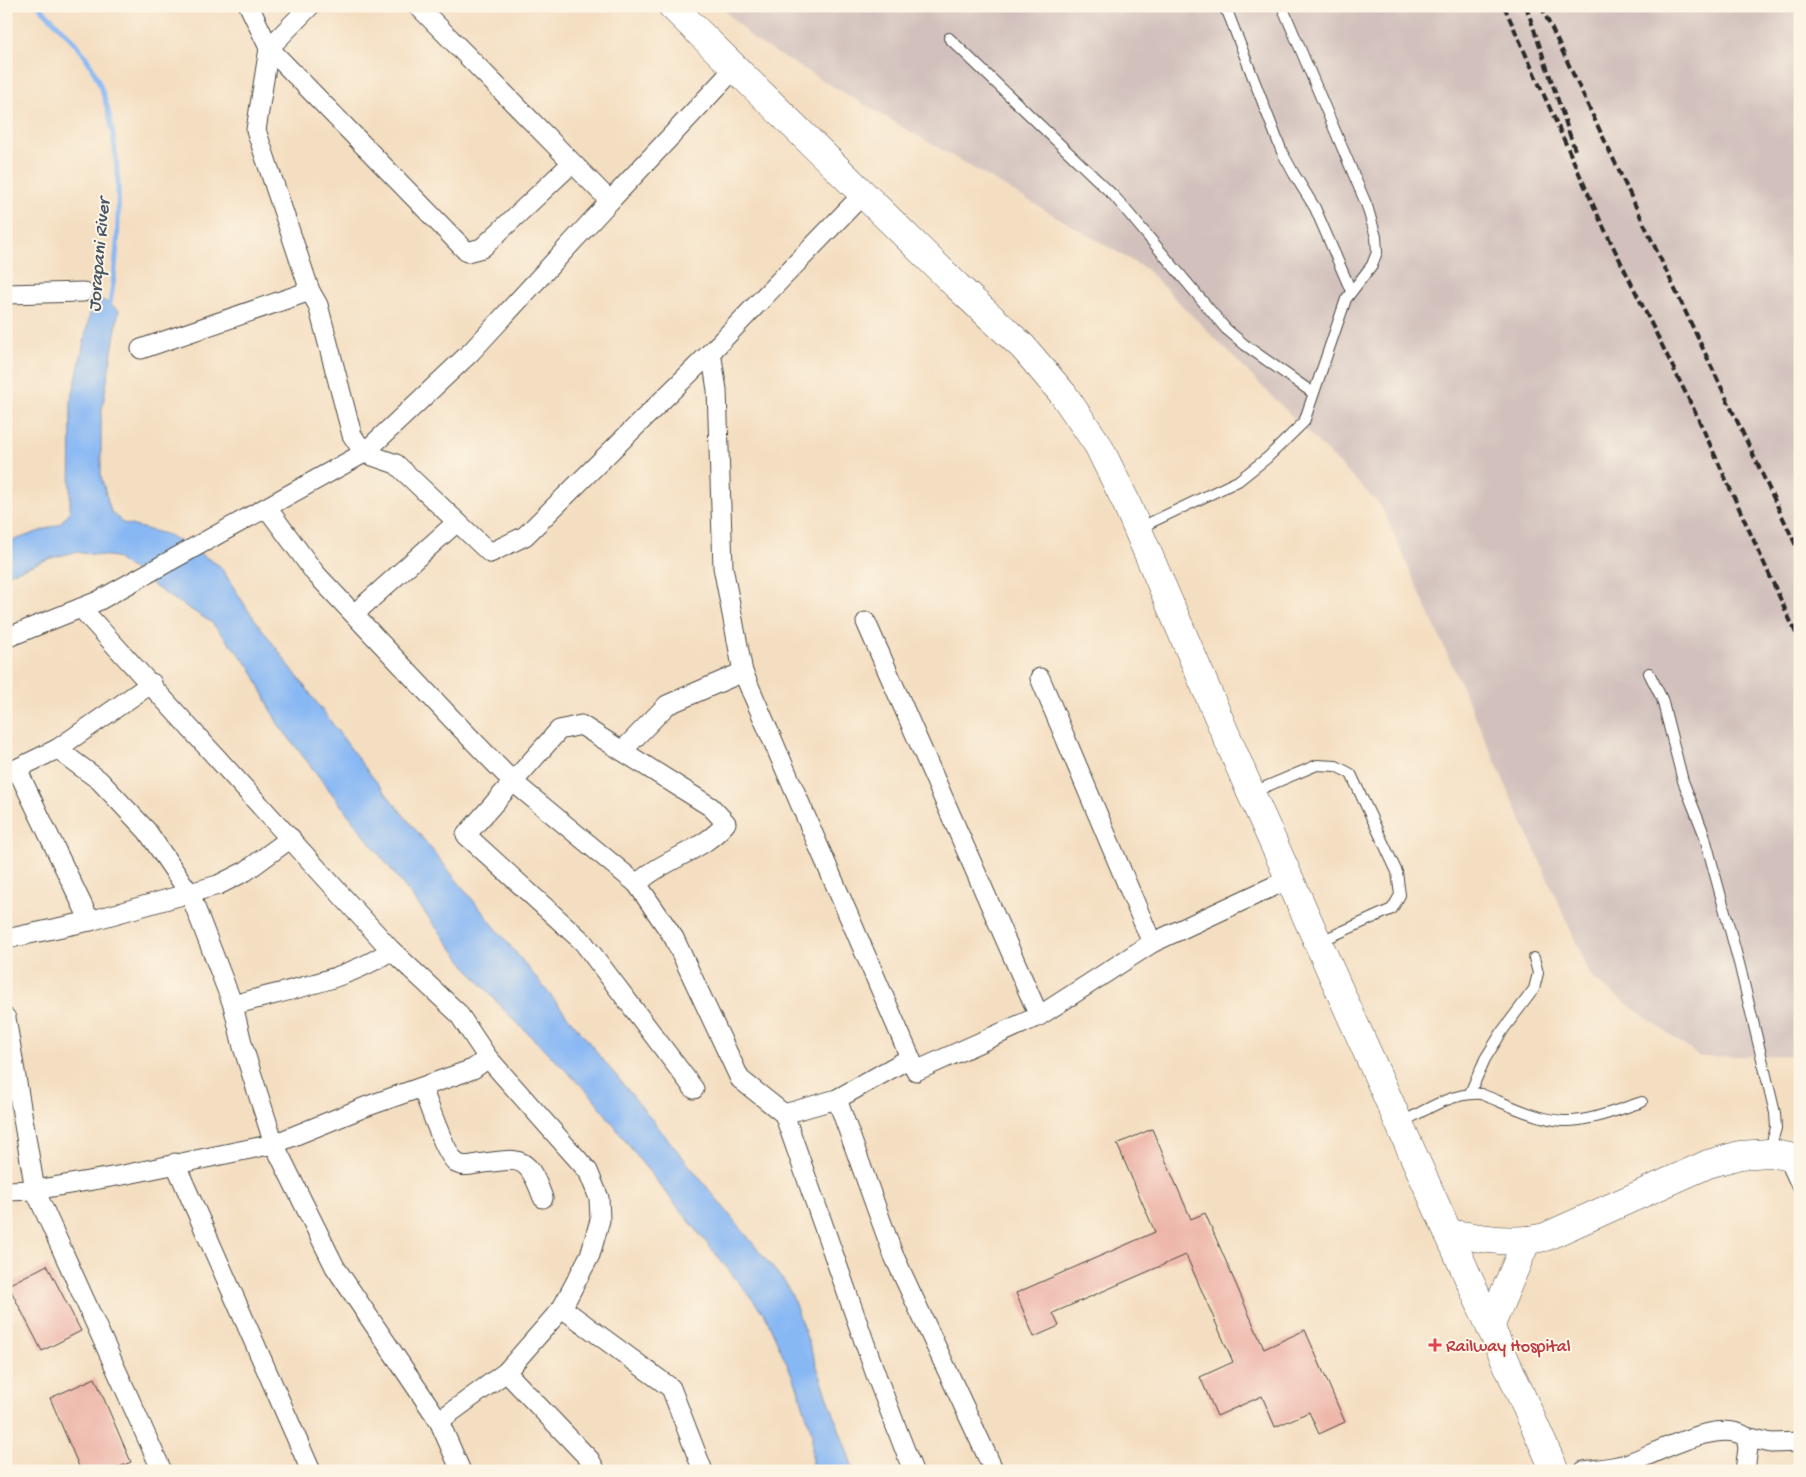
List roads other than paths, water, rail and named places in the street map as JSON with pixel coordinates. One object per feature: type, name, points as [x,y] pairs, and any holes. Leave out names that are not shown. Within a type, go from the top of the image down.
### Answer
[{"type":"main road","points":[[672,6],[863,194],[1023,347],[1049,376],[1098,445],[1137,529],[1289,879],[1555,1471]]},
{"type":"main road","points":[[1448,1233],[1507,1242],[1526,1242],[1545,1237],[1708,1164],[1740,1155],[1785,1156]]},
{"type":"main road","points":[[1490,1327],[1526,1242]]},
{"type":"street","points":[[249,6],[269,48],[467,252],[482,248],[572,164]]},
{"type":"street","points":[[310,6],[269,48],[256,130],[310,291],[318,304],[352,435],[364,453],[396,464],[490,553],[525,536],[711,352],[863,194]]},
{"type":"street","points":[[418,6],[610,201]]},
{"type":"street","points":[[6,638],[90,604],[215,538],[364,453],[470,352],[734,68]]},
{"type":"street","points":[[141,349],[310,291]]},
{"type":"street","points":[[6,294],[83,292]]},
{"type":"street","points":[[711,352],[717,390],[723,567],[743,672],[916,1071],[1039,1016],[1152,943],[1289,879]]},
{"type":"street","points":[[267,508],[315,573],[512,781],[637,884],[674,938],[740,1079],[784,1114],[876,1375],[913,1471]]},
{"type":"street","points":[[354,614],[457,522]]},
{"type":"street","points":[[90,604],[152,683],[391,950],[458,1013],[488,1058],[588,1171],[599,1198],[600,1220],[590,1255],[562,1308],[506,1372],[439,1421]]},
{"type":"street","points":[[866,622],[1039,1016]]},
{"type":"street","points":[[622,751],[667,705],[743,672]]},
{"type":"street","points":[[1040,678],[1152,943]]},
{"type":"street","points":[[90,921],[12,771],[57,749],[152,683]]},
{"type":"street","points":[[637,884],[650,871],[717,835],[726,823],[711,807],[581,725],[559,730],[466,835],[583,942],[694,1089]]},
{"type":"street","points":[[57,749],[99,780],[148,831],[190,894],[233,1005],[243,1047],[274,1144],[335,1267],[439,1421],[461,1471]]},
{"type":"street","points":[[6,939],[90,921],[218,885],[246,870],[291,838]]},
{"type":"street","points":[[233,1005],[348,973],[375,961],[391,950]]},
{"type":"street","points":[[7,1023],[35,1190],[162,1471]]},
{"type":"street","points":[[6,1191],[35,1190],[123,1175],[274,1144],[365,1107],[473,1069],[488,1058]]},
{"type":"street","points":[[784,1114],[837,1099],[910,1058]]},
{"type":"street","points":[[422,1088],[448,1151],[457,1163],[466,1166],[517,1160],[528,1166],[534,1175],[543,1198]]},
{"type":"street","points":[[837,1099],[894,1254],[994,1471]]},
{"type":"street","points":[[1785,1156],[1800,1183]]},
{"type":"street","points":[[175,1163],[311,1471]]},
{"type":"street","points":[[562,1308],[671,1388],[698,1469]]},
{"type":"street","points":[[506,1372],[590,1460],[596,1471]]},
{"type":"street","points":[[1584,1471],[1624,1465],[1714,1431],[1738,1432],[1746,1438],[1771,1443],[1800,1442]]},
{"type":"street","points":[[1745,1471],[1748,1448],[1746,1438]]},
{"type":"lane","points":[[1222,6],[1228,13],[1282,152],[1315,208],[1351,291]]},
{"type":"lane","points":[[1137,529],[1238,481],[1304,422],[1346,299],[1372,265],[1377,252],[1376,237],[1367,206],[1282,6]]},
{"type":"lane","points":[[949,38],[1115,197],[1226,328],[1245,345],[1313,393]]},
{"type":"lane","points":[[1649,673],[1662,699],[1683,781],[1704,834],[1740,967],[1775,1113],[1776,1128],[1785,1156]]},
{"type":"lane","points":[[1251,793],[1317,765],[1336,766],[1352,774],[1397,872],[1400,895],[1392,908],[1318,943]]},
{"type":"lane","points":[[1470,1093],[1485,1059],[1503,1030],[1534,990],[1538,973],[1534,958]]},
{"type":"lane","points":[[1399,1124],[1446,1100],[1470,1093],[1481,1094],[1543,1118],[1563,1121],[1598,1116],[1642,1102]]},
{"type":"water","points":[[94,295],[119,310],[101,416],[101,476],[111,512],[123,523],[169,535],[220,566],[248,610],[366,769],[786,1284],[792,1296],[854,1471],[812,1471],[812,1433],[797,1386],[765,1315],[639,1159],[592,1096],[505,1011],[470,971],[278,724],[251,668],[211,622],[164,593],[115,557],[75,552],[51,558],[6,575],[6,543],[60,524],[70,512],[71,403]]},
{"type":"waterway","name":"Jorapani River","points":[[39,6],[69,36],[85,56],[99,82],[108,112],[118,179],[117,248],[109,309]]},
{"type":"railway","points":[[1504,6],[1600,220],[1697,416],[1800,642]]},
{"type":"railway","points":[[1526,6],[1576,153]]},
{"type":"railway","points":[[1541,6],[1800,554]]},
{"type":"place","name":"Railway Hospital","points":[[1435,1345]]}]
